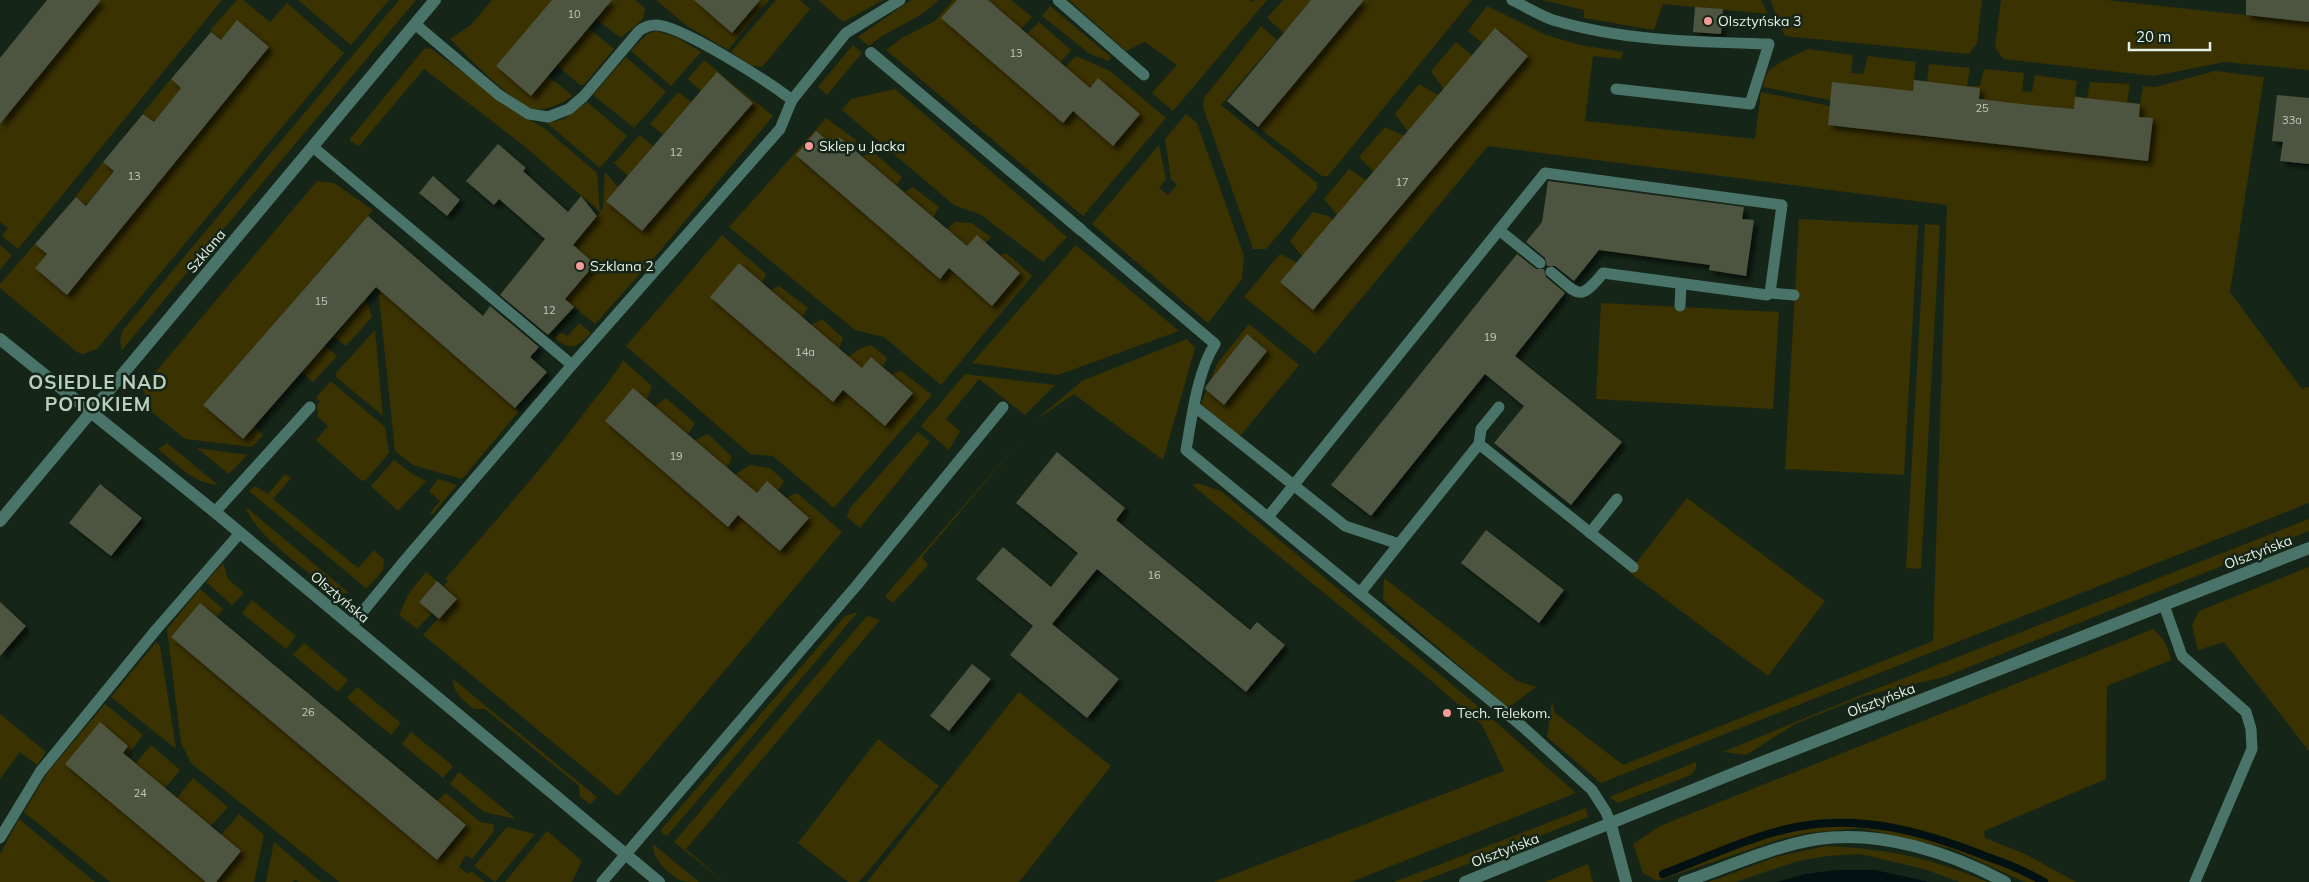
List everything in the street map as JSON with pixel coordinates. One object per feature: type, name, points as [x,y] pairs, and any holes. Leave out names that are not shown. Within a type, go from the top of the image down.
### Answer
[{"type":"street","name":"Szklana","points":[[0,521],[435,0]]},
{"type":"street","points":[[871,54],[1081,230]]},
{"type":"street","name":"Olsztyńska","points":[[0,339],[215,512],[659,882]]},
{"type":"street","name":"Olsztyńska","points":[[1465,882],[1611,825],[1737,772],[2309,548]]},
{"type":"street","points":[[1611,825],[1626,882]]},
{"type":"street","points":[[1684,882],[1785,846],[1845,836],[1898,843],[1931,852],[2005,882]]},
{"type":"lane","points":[[351,626],[405,560],[572,366],[780,129],[792,100],[846,33],[900,0]]},
{"type":"lane","points":[[1058,0],[1144,75]]},
{"type":"lane","points":[[1512,0],[1552,19],[1612,32],[1672,41],[1769,44],[1750,104],[1616,89]]},
{"type":"lane","points":[[415,24],[499,95],[529,114],[548,117],[569,109],[584,96],[639,31],[646,26],[657,25],[670,27],[689,36],[772,84],[792,100]]},
{"type":"lane","points":[[313,146],[572,366]]},
{"type":"lane","points":[[1268,517],[1545,173],[1782,204],[1770,293]]},
{"type":"lane","points":[[1081,230],[1215,344],[1208,354],[1194,406],[1186,450],[1522,727],[1598,798],[1611,825]]},
{"type":"lane","points":[[1499,230],[1540,262]]},
{"type":"lane","points":[[1551,272],[1576,291],[1582,293],[1589,291],[1603,273],[1768,295],[1770,293],[1794,295]]},
{"type":"lane","points":[[1680,306],[1681,284]]},
{"type":"lane","points":[[602,882],[857,585],[1004,406]]},
{"type":"lane","points":[[1194,406],[1345,526],[1399,544]]},
{"type":"lane","points":[[215,512],[310,407]]},
{"type":"lane","points":[[1360,593],[1478,444],[1481,429],[1499,407]]},
{"type":"lane","points":[[1478,444],[1633,567]]},
{"type":"lane","points":[[1590,533],[1617,499]]},
{"type":"lane","points":[[0,838],[40,772],[155,631],[240,533]]},
{"type":"lane","points":[[2164,606],[2182,656],[2246,712],[2251,729],[2252,749],[2196,882]]},
{"type":"shaded area","points":[[101,0],[222,0],[18,249],[2,236],[8,228],[0,222],[0,124]]},
{"type":"shaded area","points":[[237,0],[243,0],[270,22],[287,3],[344,53],[97,349],[83,354],[77,352],[0,288],[0,284],[35,244],[47,254],[35,268],[68,294],[269,47],[237,21],[221,40],[210,30]]},
{"type":"shaded area","points":[[298,0],[389,0],[351,45]]},
{"type":"shaded area","points":[[399,0],[416,0],[122,350],[120,341],[123,330]]},
{"type":"shaded area","points":[[492,0],[553,0],[531,96],[548,76],[573,96],[549,108],[533,109],[525,106],[490,78],[450,39],[471,25]]},
{"type":"shaded area","points":[[612,0],[635,0],[645,8],[643,19],[620,37],[596,19]]},
{"type":"shaded area","points":[[656,0],[694,0],[732,32],[760,0],[769,0],[728,50],[687,26]]},
{"type":"shaded area","points":[[776,0],[800,0],[810,9],[762,67],[750,65],[731,52]]},
{"type":"shaded area","points":[[818,0],[883,0],[843,22]]},
{"type":"shaded area","points":[[911,0],[938,0],[914,19],[877,39],[869,46],[858,37]]},
{"type":"shaded area","points":[[953,0],[1011,0],[1032,17],[1021,29],[1027,34],[1039,22],[1071,50],[1061,62],[1065,67],[1076,56],[1110,71],[1166,118],[1083,216],[886,50],[902,38],[935,21]]},
{"type":"shaded area","points":[[1069,0],[1249,0],[1253,2],[1255,0],[1267,0],[1173,111],[1152,93],[1177,65],[1145,42],[1126,51]]},
{"type":"shaded area","points":[[1283,0],[1311,0],[1284,33],[1267,18]]},
{"type":"shaded area","points":[[1364,0],[1472,0],[1328,176],[1322,176],[1258,127]]},
{"type":"shaded area","points":[[1542,0],[1761,0],[1768,14],[1663,4],[1654,30],[1584,18],[1584,10]]},
{"type":"shaded area","points":[[1770,0],[1982,0],[1977,43],[1969,54],[1785,36]]},
{"type":"shaded area","points":[[2001,0],[2106,0],[2309,22],[2309,70],[2225,62],[2154,76],[2003,59],[1995,47]]},
{"type":"shaded area","points":[[1050,6],[1111,57],[1109,61],[1090,54],[1042,16]]},
{"type":"shaded area","points":[[1487,6],[1546,35],[1580,45],[1623,52],[1621,59],[1593,56],[1585,121],[1755,139],[1761,92],[1830,106],[1830,100],[1763,87],[1769,70],[1808,49],[1853,55],[1851,73],[1863,74],[1868,56],[1916,62],[1914,80],[1927,82],[1929,64],[1970,68],[1967,86],[1980,86],[1984,69],[2024,73],[2022,91],[2032,92],[2035,75],[2077,81],[2075,96],[2087,98],[2090,82],[2130,84],[2127,102],[2140,104],[2143,86],[2155,87],[2215,71],[2264,77],[2230,292],[2302,389],[2309,387],[2309,503],[1601,783],[1547,737],[1552,701],[1555,713],[1623,765],[1933,641],[1947,205],[1488,146],[1315,354],[1244,297],[1280,254],[1298,263],[1302,256],[1290,241],[1313,212],[1328,216],[1334,221],[1338,216],[1324,199],[1349,169],[1369,182],[1375,173],[1359,157],[1385,127],[1406,137],[1409,133],[1395,114],[1419,84],[1440,96],[1444,90],[1431,71],[1456,42],[1477,60],[1488,48],[1468,31]]},
{"type":"shaded area","points":[[1261,26],[1277,40],[1221,105],[1317,183],[1317,189],[1266,249],[1253,249],[1203,107],[1204,98]]},
{"type":"shaded area","points":[[588,28],[614,49],[584,85],[580,85],[557,65]]},
{"type":"shaded area","points":[[656,31],[676,37],[701,52],[671,86],[631,51],[647,34]]},
{"type":"shaded area","points":[[853,45],[862,53],[827,95],[818,87]]},
{"type":"shaded area","points":[[430,48],[521,115],[544,128],[597,173],[600,212],[523,145],[424,69],[359,146],[349,140],[424,49]]},
{"type":"shaded area","points":[[626,57],[666,92],[634,128],[593,95]]},
{"type":"shaded area","points":[[704,60],[773,116],[654,258],[595,324],[574,307],[550,333],[502,293],[505,289],[525,304],[603,208],[605,172],[618,187],[606,201],[642,231],[753,103],[717,72],[701,91],[688,79]]},
{"type":"shaded area","points":[[171,79],[181,88],[154,123],[143,113]]},
{"type":"shaded area","points":[[895,89],[1067,237],[1043,262],[981,215],[954,205],[842,110],[851,99]]},
{"type":"shaded area","points":[[678,92],[691,102],[663,135],[650,124]]},
{"type":"shaded area","points":[[587,102],[627,136],[600,168],[547,123],[564,119]]},
{"type":"shaded area","points":[[1186,114],[1197,123],[1244,256],[1242,279],[1208,323],[1092,224],[1159,145],[1166,179],[1159,188],[1168,195],[1177,185],[1171,179],[1165,139]]},
{"type":"shaded area","points":[[826,118],[856,140],[854,149],[862,156],[873,152],[902,177],[897,185],[905,192],[913,187],[939,207],[933,218],[946,230],[955,222],[971,223],[991,237],[985,244],[999,255],[1006,253],[1032,276],[941,385],[884,337],[855,330],[729,227]]},
{"type":"shaded area","points":[[640,135],[653,146],[628,176],[614,163]]},
{"type":"shaded area","points":[[103,162],[114,171],[86,205],[75,197]]},
{"type":"shaded area","points":[[317,181],[334,183],[373,210],[203,405],[242,439],[254,426],[263,435],[252,447],[185,439],[153,413],[142,388]]},
{"type":"shaded area","points":[[1799,219],[1918,225],[1904,475],[1785,469]]},
{"type":"shaded area","points":[[1925,224],[1940,225],[1921,569],[1906,568]]},
{"type":"shaded area","points":[[722,235],[766,274],[762,283],[771,290],[779,286],[808,308],[802,317],[811,325],[822,319],[843,338],[839,349],[848,357],[859,349],[871,345],[887,358],[883,367],[891,374],[901,371],[932,395],[834,508],[773,456],[750,454],[626,346]]},
{"type":"shaded area","points":[[0,245],[12,255],[0,270]]},
{"type":"shaded area","points":[[1076,245],[1179,331],[1058,375],[972,363]]},
{"type":"shaded area","points":[[380,290],[519,411],[462,479],[413,465],[395,451],[379,297]]},
{"type":"shaded area","points":[[366,299],[372,317],[346,346],[334,337]]},
{"type":"shaded area","points":[[1601,303],[1779,312],[1773,409],[1596,399]]},
{"type":"shaded area","points":[[579,323],[591,333],[582,342],[570,346],[555,338],[560,332],[568,336]]},
{"type":"shaded area","points":[[1249,324],[1299,365],[1240,436],[1201,404],[1217,364]]},
{"type":"shaded area","points":[[375,330],[383,416],[336,377],[336,373]]},
{"type":"shaded area","points":[[1187,339],[1195,348],[1163,460],[1074,394],[1036,420],[1082,381]]},
{"type":"shaded area","points":[[325,345],[337,356],[313,382],[302,372]]},
{"type":"shaded area","points":[[623,360],[652,386],[647,399],[655,406],[666,398],[695,423],[688,434],[695,440],[708,434],[732,457],[727,468],[735,475],[750,465],[770,468],[784,481],[778,491],[786,498],[797,493],[842,532],[618,796],[423,635],[457,599],[443,586],[448,581],[445,579],[551,455],[610,380]]},
{"type":"shaded area","points":[[965,374],[1055,385],[1025,415],[979,379],[946,419],[960,431],[949,450],[921,426]]},
{"type":"shaded area","points":[[330,382],[385,427],[389,453],[366,480],[362,481],[316,440],[328,426],[318,417],[317,405],[320,401],[316,398]]},
{"type":"shaded area","points":[[918,432],[930,442],[860,528],[847,517],[850,508]]},
{"type":"shaded area","points":[[1020,441],[922,557],[928,565],[893,603],[885,596]]},
{"type":"shaded area","points":[[167,443],[218,485],[209,484],[193,477],[158,449]]},
{"type":"shaded area","points":[[197,448],[247,455],[229,474]]},
{"type":"shaded area","points":[[394,460],[414,475],[426,481],[398,511],[371,486]]},
{"type":"shaded area","points":[[285,474],[291,478],[273,499],[358,568],[374,550],[384,560],[383,570],[369,586],[366,588],[249,491],[255,486],[268,494]]},
{"type":"shaded area","points":[[438,479],[457,485],[432,515],[430,513],[440,501],[429,491]]},
{"type":"shaded area","points":[[1197,483],[1221,491],[1481,709],[1576,793],[1351,882],[1214,882],[1504,771],[1482,725],[1428,678],[1192,485]]},
{"type":"shaded area","points":[[1687,498],[1825,601],[1768,676],[1629,572]]},
{"type":"shaded area","points":[[246,507],[349,593],[338,594],[333,592],[284,552],[259,529]]},
{"type":"shaded area","points":[[2309,519],[2309,531],[1944,677],[1864,696],[1795,724],[1746,755],[1723,752],[1876,689]]},
{"type":"shaded area","points":[[223,563],[228,579],[244,593],[232,605],[206,582]]},
{"type":"shaded area","points":[[2309,567],[2309,751],[2224,642],[2198,650],[2192,625],[2199,611]]},
{"type":"shaded area","points":[[426,572],[437,581],[419,602],[432,613],[417,629],[399,615],[409,593]]},
{"type":"shaded area","points":[[1384,578],[1517,681],[1536,687],[1508,708],[1383,600]]},
{"type":"shaded area","points":[[200,589],[223,609],[217,617],[200,604],[171,637],[437,860],[466,826],[437,801],[446,793],[480,822],[493,824],[494,831],[472,859],[466,855],[459,867],[468,874],[471,871],[485,882],[339,882],[191,763],[181,743],[167,629]]},
{"type":"shaded area","points":[[252,600],[296,636],[286,649],[242,613]]},
{"type":"shaded area","points":[[858,612],[667,836],[660,831],[845,616]]},
{"type":"shaded area","points":[[867,616],[880,620],[686,849],[724,882],[674,842]]},
{"type":"shaded area","points":[[2153,629],[2165,643],[2171,660],[2107,686],[2106,779],[1984,831],[1985,838],[2025,854],[2076,882],[2025,882],[1952,849],[1861,828],[1807,833],[1781,839],[1657,881],[1643,873],[1633,844],[1660,826]]},
{"type":"shaded area","points":[[156,642],[160,646],[176,749],[111,697]]},
{"type":"shaded area","points":[[304,643],[348,680],[338,692],[293,655]]},
{"type":"shaded area","points":[[453,679],[597,797],[590,804],[580,797],[579,786],[485,709],[474,709],[463,700],[457,693]]},
{"type":"shaded area","points":[[357,687],[401,723],[391,735],[347,698]]},
{"type":"shaded area","points":[[1019,692],[1111,766],[1019,882],[867,882]]},
{"type":"shaded area","points":[[105,704],[143,735],[127,756],[136,763],[151,745],[180,770],[165,788],[177,798],[193,778],[228,807],[211,826],[221,835],[239,814],[264,835],[254,882],[110,882],[24,812],[47,773]]},
{"type":"shaded area","points":[[0,714],[46,752],[37,765],[20,752],[0,779]]},
{"type":"shaded area","points":[[411,732],[453,766],[443,778],[402,744]]},
{"type":"shaded area","points":[[878,739],[939,786],[859,882],[848,882],[798,843]]},
{"type":"shaded area","points":[[1696,762],[1696,768],[1691,775],[1618,803],[1609,797]]},
{"type":"shaded area","points":[[459,772],[516,819],[484,812],[450,784]]},
{"type":"shaded area","points":[[1586,808],[1588,817],[1421,882],[1394,882]]},
{"type":"shaded area","points":[[19,819],[95,882],[0,882],[0,854]]},
{"type":"shaded area","points":[[507,827],[535,834],[495,882],[474,866]]},
{"type":"shaded area","points":[[547,831],[582,861],[572,882],[505,882]]},
{"type":"shaded area","points":[[274,842],[321,882],[298,882],[295,880],[293,882],[266,882]]},
{"type":"shaded area","points":[[653,844],[699,882],[682,881],[672,875],[658,861],[653,850]]},
{"type":"shaded area","points":[[1826,846],[1869,849],[1927,860],[1987,882],[1960,882],[1924,869],[1860,854],[1827,856],[1798,861],[1735,882],[1709,882],[1776,857]]},
{"type":"shaded area","points":[[1588,864],[1593,882],[1545,882]]},
{"type":"shaded area","points":[[1837,870],[1875,870],[1930,882],[1776,882],[1805,874]]},
{"type":"building","points":[[47,0],[101,0],[0,124],[0,58]]},
{"type":"building","points":[[552,0],[612,0],[531,96],[496,66]]},
{"type":"building","points":[[694,0],[760,0],[732,33]]},
{"type":"building","points":[[957,0],[988,0],[1090,88],[1098,78],[1140,114],[1113,146],[1073,111],[1063,123],[941,18]]},
{"type":"building","points":[[1311,0],[1364,0],[1258,127],[1227,101]]},
{"type":"building","points":[[2246,0],[2309,0],[2309,22],[2246,15]]},
{"type":"building","name":"Olsztyńska 3","points":[[1695,7],[1723,9],[1721,34],[1693,32]]},
{"type":"building","points":[[237,20],[269,47],[67,295],[35,268],[47,254],[35,244],[76,197],[86,206],[114,171],[103,162],[143,114],[154,122],[181,88],[171,79],[211,32],[221,40]]},
{"type":"building","points":[[1495,28],[1528,56],[1313,310],[1280,282]]},
{"type":"building","points":[[717,72],[753,103],[642,231],[606,201]]},
{"type":"building","points":[[1914,80],[1980,88],[1979,99],[2030,105],[2074,109],[2075,97],[2140,104],[2139,117],[2153,118],[2148,161],[1828,125],[1832,82],[1913,91]]},
{"type":"building","points":[[2277,95],[2309,98],[2309,164],[2280,161],[2283,142],[2272,141]]},
{"type":"building","points":[[816,131],[833,145],[839,137],[967,246],[977,235],[1020,273],[992,306],[949,268],[940,279],[796,155]]},
{"type":"building","points":[[498,144],[526,168],[523,171],[568,212],[581,196],[597,216],[573,245],[595,264],[565,299],[574,307],[548,335],[500,295],[545,239],[499,199],[494,205],[466,181]]},
{"type":"building","points":[[433,176],[460,200],[447,216],[419,193]]},
{"type":"building","points":[[1548,181],[1744,207],[1742,219],[1754,220],[1746,276],[1709,270],[1710,265],[1599,250],[1574,281],[1555,266],[1547,266],[1545,258],[1526,242],[1542,222]]},
{"type":"building","points":[[368,216],[483,316],[490,306],[539,347],[530,357],[547,372],[515,408],[376,287],[243,439],[203,405]]},
{"type":"building","points":[[1517,254],[1536,269],[1544,269],[1546,277],[1565,293],[1515,356],[1622,442],[1571,505],[1494,443],[1524,406],[1485,374],[1371,516],[1331,485]]},
{"type":"building","points":[[739,263],[862,368],[871,357],[913,393],[885,426],[843,390],[833,402],[710,297]]},
{"type":"building","points":[[1247,334],[1267,351],[1224,405],[1205,389]]},
{"type":"building","points":[[633,388],[757,493],[767,481],[809,518],[780,551],[738,515],[728,527],[605,421]]},
{"type":"building","points":[[1057,452],[1125,508],[1116,520],[1250,630],[1257,622],[1285,645],[1246,692],[1097,569],[1052,624],[1119,679],[1087,718],[1010,655],[1033,626],[976,579],[1003,547],[1051,587],[1078,553],[1016,503]]},
{"type":"building","points":[[100,484],[142,518],[111,556],[69,523]]},
{"type":"building","points":[[1486,530],[1564,590],[1539,623],[1461,563]]},
{"type":"building","points":[[437,581],[457,599],[439,619],[419,602]]},
{"type":"building","points":[[0,602],[26,626],[0,656]]},
{"type":"building","points":[[200,603],[466,825],[437,860],[171,637]]},
{"type":"building","points":[[972,664],[991,679],[949,731],[930,716]]},
{"type":"building","points":[[100,722],[128,746],[123,753],[241,851],[216,882],[206,882],[65,764]]},
{"type":"waterway","points":[[1663,874],[1745,842],[1779,831],[1820,824],[1845,823],[1869,824],[1916,833],[2008,864],[2044,882]]},
{"type":"place","name":"Olsztyńska 3","points":[[1708,21]]},
{"type":"place","name":"Sklep u Jacka","points":[[809,146]]},
{"type":"place","name":"Szklana 2","points":[[580,266]]},
{"type":"place","name":"Tech. Telekom.","points":[[1447,713]]},
{"type":"district","name":"OSIEDLE NAD POTOKIEM","points":[[98,393]]}]
